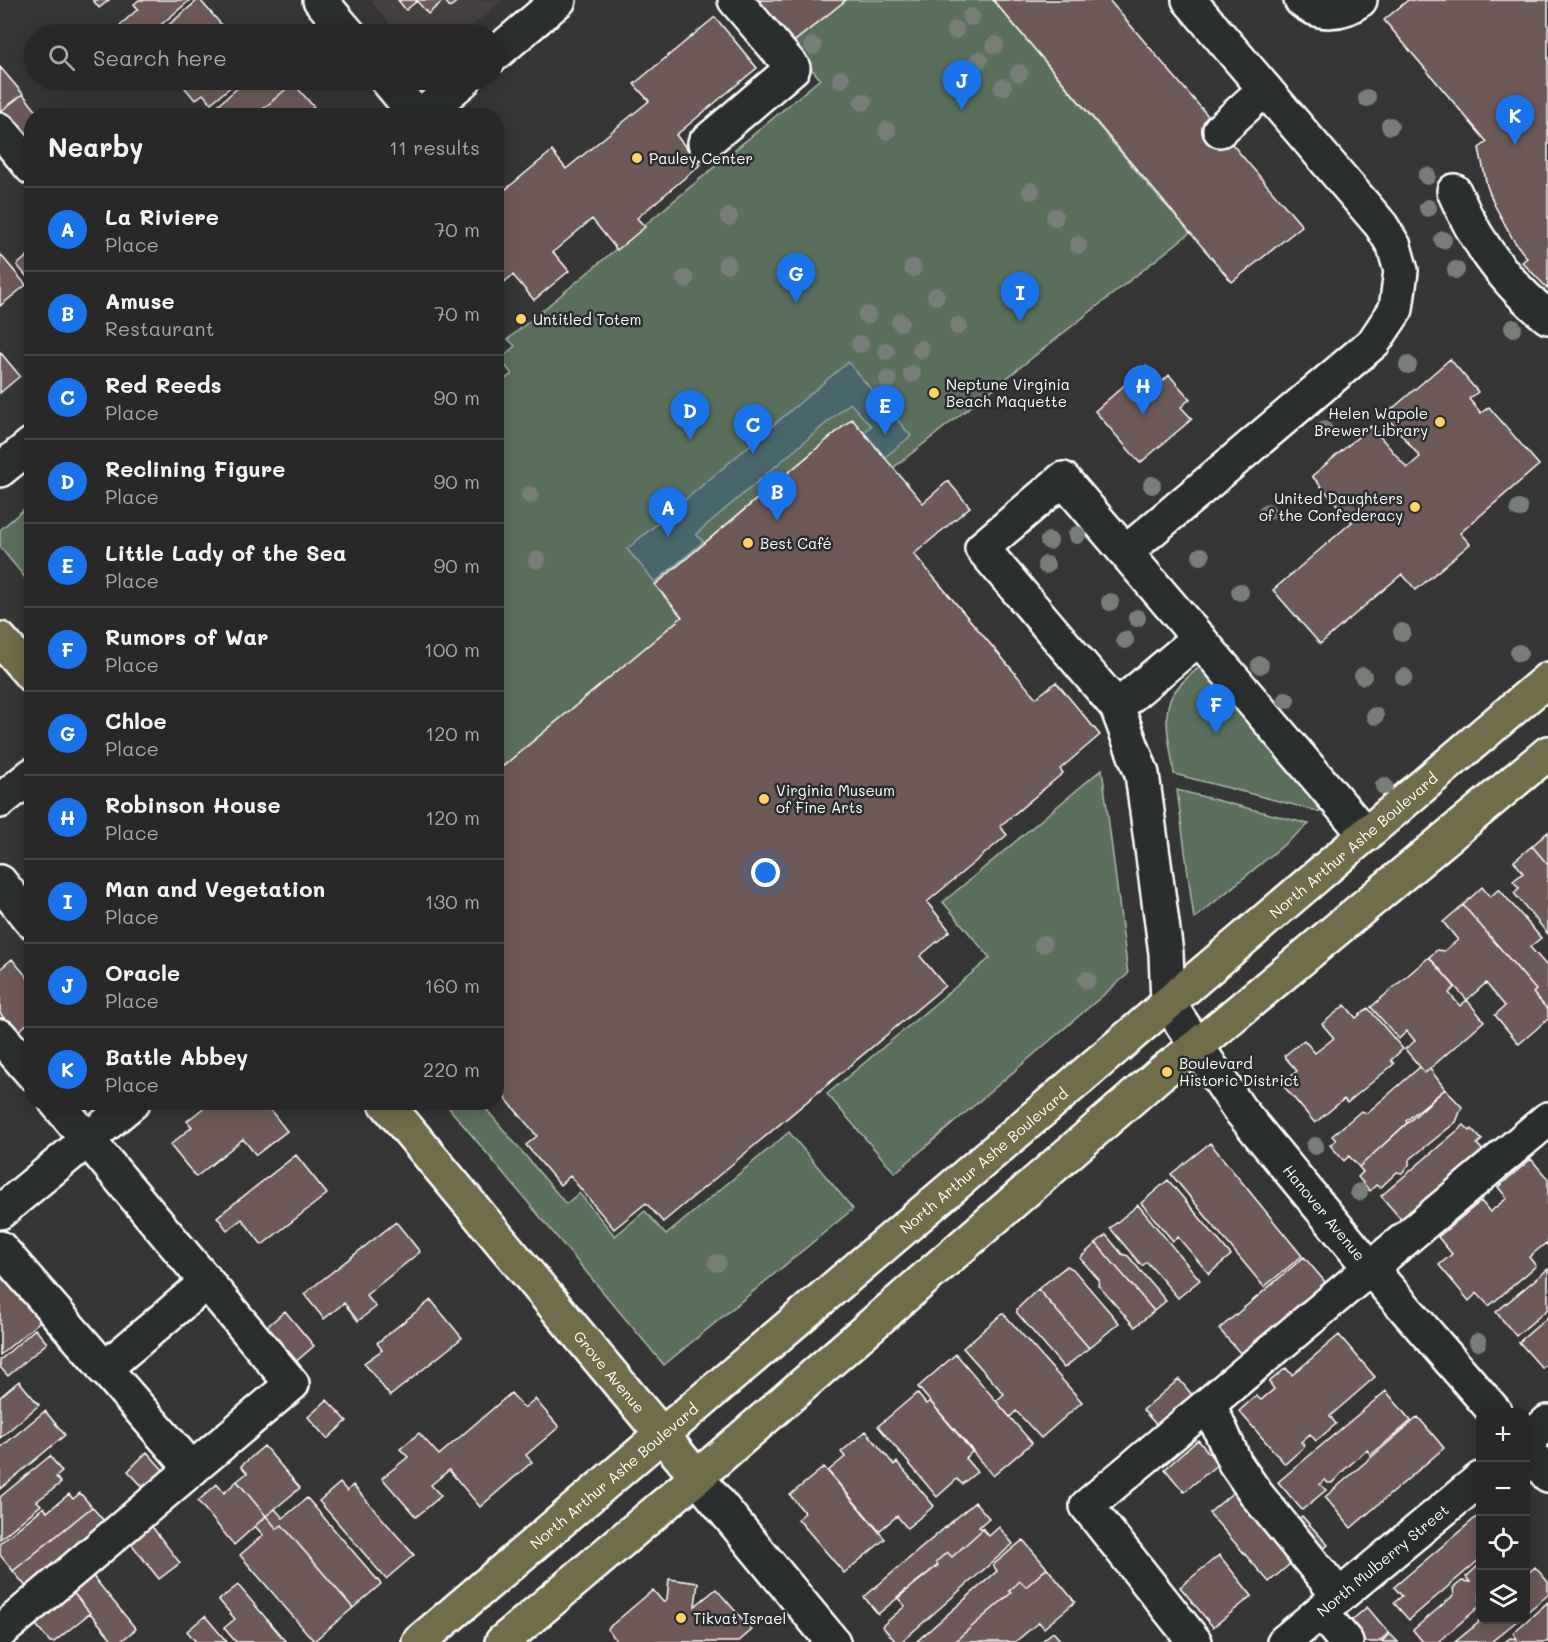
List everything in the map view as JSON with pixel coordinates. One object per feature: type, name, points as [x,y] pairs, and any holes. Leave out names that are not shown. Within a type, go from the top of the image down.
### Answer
[{"type":"main road","points":[[0,639],[24,667]]},
{"type":"main road","name":"North Arthur Ashe Boulevard","points":[[419,1642],[1548,679]]},
{"type":"main road","points":[[502,1642],[697,1477],[1160,1074],[1197,1046],[1548,753]]},
{"type":"main road","name":"Grove Avenue","points":[[393,1110],[697,1477]]},
{"type":"street","points":[[320,0],[340,24]]},
{"type":"street","points":[[504,47],[559,0]]},
{"type":"street","points":[[705,143],[793,68],[735,0]]},
{"type":"street","points":[[1125,552],[1374,342],[1396,309],[1401,271],[1394,246],[1381,225],[1189,0]]},
{"type":"street","points":[[1301,0],[1306,5],[1319,10],[1333,12],[1343,10],[1360,0]]},
{"type":"street","points":[[1220,130],[1264,89]]},
{"type":"street","points":[[396,90],[412,108]]},
{"type":"street","points":[[429,108],[452,90]]},
{"type":"street","points":[[0,130],[24,158]]},
{"type":"street","points":[[1454,191],[1466,219],[1503,275],[1524,298],[1548,317]]},
{"type":"street","points":[[0,470],[24,450]]},
{"type":"street","points":[[1168,1003],[1166,953],[1142,774],[1118,707],[981,548],[1063,479],[1366,835]]},
{"type":"street","points":[[1118,707],[1199,638]]},
{"type":"street","points":[[0,801],[24,782]]},
{"type":"street","points":[[0,882],[24,912]]},
{"type":"street","name":"Hanover Avenue","points":[[1168,1003],[1239,1109],[1371,1269],[1491,1408]]},
{"type":"street","points":[[0,1036],[24,1064]]},
{"type":"street","points":[[0,1632],[292,1384],[63,1110]]},
{"type":"street","points":[[0,1212],[123,1110]]},
{"type":"street","points":[[1195,1642],[1087,1506],[1548,1119]]},
{"type":"street","points":[[0,1248],[192,1470]]},
{"type":"street","points":[[104,1369],[207,1282]]},
{"type":"street","points":[[1209,1404],[1235,1462],[1330,1604],[1346,1642]]},
{"type":"street","points":[[1530,1438],[1548,1422]]},
{"type":"street","points":[[1530,1453],[1548,1475]]},
{"type":"street","name":"Grove Avenue","points":[[697,1477],[833,1642]]},
{"type":"street","name":"North Mulberry Street","points":[[1284,1642],[1476,1482]]},
{"type":"shaded area","points":[[370,0],[503,0],[474,24],[390,24]]},
{"type":"green space","points":[[846,0],[993,0],[1159,198],[1191,232],[893,468],[852,419],[655,584],[682,617],[504,766],[504,380],[512,374],[504,364],[504,356],[515,346],[508,339],[820,79],[791,44]]},
{"type":"green space","points":[[24,509],[24,576],[0,547],[0,530]]},
{"type":"green space","points":[[1202,665],[1325,813],[1174,774],[1167,727],[1170,700],[1184,681]]},
{"type":"green space","points":[[1102,769],[1128,974],[895,1173],[827,1094],[990,958],[943,902]]},
{"type":"green space","points":[[1177,790],[1309,824],[1194,919]]},
{"type":"green space","points":[[451,1110],[487,1110],[566,1204],[579,1193],[615,1236],[645,1211],[666,1235],[789,1132],[853,1209],[664,1365]]},
{"type":"water","points":[[848,362],[911,436],[885,457],[864,432],[871,426],[850,403],[696,534],[703,542],[655,582],[627,549]]},
{"type":"building","points":[[93,0],[109,0],[99,8]]},
{"type":"building","points":[[139,0],[190,0],[162,24],[121,24],[138,9],[134,4]]},
{"type":"building","points":[[200,0],[221,24],[170,24]]},
{"type":"building","points":[[398,0],[444,0],[428,14],[417,1],[406,10]]},
{"type":"building","points":[[444,0],[459,0],[450,7]]},
{"type":"building","points":[[756,0],[846,0],[791,44]]},
{"type":"building","points":[[993,0],[1109,0],[1302,226],[1232,282]]},
{"type":"building","points":[[1408,0],[1548,0],[1548,289],[1522,262],[1527,258],[1514,241],[1494,204],[1487,186],[1479,148],[1487,142],[1384,20]]},
{"type":"building","name":"Pauley Center","points":[[715,17],[757,68],[676,135],[700,165],[637,218],[645,227],[617,250],[592,219],[553,252],[569,271],[534,300],[513,275],[504,282],[504,187],[506,189],[552,151],[566,169],[649,101],[634,84]]},
{"type":"building","points":[[0,67],[23,94],[0,112]]},
{"type":"building","points":[[187,90],[227,90],[211,103],[203,94],[195,100]]},
{"type":"building","points":[[235,90],[285,90],[264,108],[214,108]]},
{"type":"building","points":[[285,90],[299,90],[314,107],[313,108],[264,108]]},
{"type":"building","points":[[23,94],[34,108],[24,108],[23,140],[0,112]]},
{"type":"building","points":[[0,254],[24,283],[24,287],[0,306]]},
{"type":"building","points":[[24,259],[24,273],[17,265]]},
{"type":"building","points":[[0,352],[20,376],[0,393]]},
{"type":"building","name":"United Daughters of the Confederacy","points":[[1450,359],[1478,392],[1469,399],[1481,413],[1489,407],[1539,465],[1460,533],[1470,544],[1416,590],[1402,574],[1320,644],[1273,590],[1352,522],[1312,476],[1371,426],[1407,468],[1420,457],[1385,415]]},
{"type":"building","points":[[1146,366],[1161,383],[1169,375],[1190,399],[1181,407],[1192,419],[1140,463],[1095,411]]},
{"type":"building","name":"Virginia Museum of Fine Arts","points":[[852,419],[923,503],[948,481],[970,507],[914,554],[1036,698],[1056,682],[1100,735],[1060,769],[1063,773],[1000,826],[1007,835],[927,902],[950,931],[920,956],[945,986],[663,1222],[646,1203],[614,1229],[570,1176],[560,1185],[526,1145],[537,1136],[504,1097],[504,765],[682,617],[655,585]]},
{"type":"building","points":[[1548,832],[1548,865],[1532,846]]},
{"type":"building","points":[[1532,846],[1548,865],[1548,934],[1514,893],[1519,888],[1513,881],[1523,873],[1514,861]]},
{"type":"building","points":[[1482,887],[1490,897],[1499,889],[1541,938],[1530,947],[1548,965],[1548,1010],[1533,993],[1536,990],[1463,905]]},
{"type":"building","points":[[1463,905],[1536,990],[1533,993],[1548,1010],[1548,1019],[1519,1044],[1495,1015],[1505,1006],[1486,983],[1467,1000],[1429,957],[1437,950],[1444,951],[1458,940],[1443,922]]},
{"type":"building","points":[[1429,957],[1455,987],[1449,993],[1460,1006],[1467,1000],[1484,1021],[1425,1073],[1405,1049],[1415,1041],[1407,1031],[1399,1039],[1371,1007]]},
{"type":"building","points":[[12,959],[24,973],[24,1026],[16,1033],[0,1013],[0,969]]},
{"type":"building","points":[[1345,1005],[1356,1018],[1368,1008],[1403,1049],[1391,1060],[1394,1064],[1347,1103],[1344,1099],[1315,1123],[1282,1084],[1297,1071],[1284,1056],[1304,1040],[1315,1053],[1334,1038],[1322,1024]]},
{"type":"building","points":[[1420,1067],[1425,1073],[1430,1069],[1445,1089],[1406,1121],[1407,1123],[1359,1167],[1349,1156],[1344,1161],[1330,1145],[1336,1140],[1332,1136],[1361,1111],[1367,1113]]},
{"type":"building","points":[[1445,1089],[1462,1107],[1456,1122],[1409,1160],[1409,1165],[1402,1173],[1397,1172],[1380,1188],[1376,1185],[1370,1191],[1358,1177],[1363,1172],[1359,1167]]},
{"type":"building","points":[[201,1110],[270,1110],[287,1131],[256,1155],[243,1139],[196,1177],[170,1145],[192,1127],[187,1121]]},
{"type":"building","points":[[1464,1125],[1470,1131],[1472,1129],[1482,1140],[1477,1144],[1488,1156],[1406,1225],[1381,1196]]},
{"type":"building","points":[[1210,1143],[1302,1256],[1264,1287],[1171,1174]]},
{"type":"building","points":[[296,1155],[327,1194],[262,1245],[242,1219],[227,1230],[217,1217]]},
{"type":"building","points":[[1531,1159],[1548,1179],[1548,1246],[1546,1243],[1529,1257],[1536,1266],[1489,1306],[1477,1293],[1469,1301],[1439,1265],[1452,1254],[1438,1237],[1481,1201],[1490,1212],[1507,1198],[1498,1187]]},
{"type":"building","points":[[1168,1180],[1231,1255],[1209,1274],[1178,1237],[1173,1241],[1141,1203]]},
{"type":"building","points":[[1138,1205],[1200,1280],[1178,1298],[1147,1262],[1142,1266],[1110,1228]]},
{"type":"building","points":[[396,1222],[420,1252],[366,1295],[376,1307],[358,1321],[344,1303],[324,1319],[304,1294]]},
{"type":"building","points":[[1106,1235],[1122,1254],[1128,1256],[1166,1301],[1154,1311],[1096,1243]]},
{"type":"building","points":[[1096,1243],[1154,1311],[1135,1327],[1098,1285],[1099,1280],[1080,1258]]},
{"type":"building","points":[[1304,1257],[1332,1290],[1248,1362],[1219,1329]]},
{"type":"building","points":[[1067,1266],[1073,1269],[1119,1323],[1089,1348],[1038,1289]]},
{"type":"building","points":[[1548,1269],[1548,1309],[1516,1336],[1496,1312]]},
{"type":"building","points":[[5,1271],[45,1317],[0,1355],[0,1275]]},
{"type":"building","points":[[1038,1289],[1089,1348],[1064,1368],[1017,1313],[1017,1309]]},
{"type":"building","points":[[431,1300],[462,1338],[390,1396],[364,1363],[382,1350],[377,1343]]},
{"type":"building","points":[[285,1311],[314,1346],[292,1365],[263,1330]]},
{"type":"building","points":[[1003,1313],[1082,1402],[1041,1438],[1016,1411],[1010,1417],[996,1401],[1004,1394],[963,1348]]},
{"type":"building","points":[[1548,1317],[1548,1363],[1542,1368],[1519,1342]]},
{"type":"building","points":[[35,1329],[47,1343],[8,1376],[0,1367],[0,1360]]},
{"type":"building","points":[[1339,1335],[1375,1377],[1330,1416],[1336,1424],[1316,1441],[1310,1434],[1301,1442],[1305,1446],[1285,1464],[1239,1411],[1256,1396],[1261,1400],[1274,1389],[1269,1382],[1286,1368],[1292,1375]]},
{"type":"building","points":[[956,1354],[1032,1443],[993,1476],[918,1387]]},
{"type":"building","points":[[1179,1379],[1198,1402],[1163,1432],[1143,1410]]},
{"type":"building","points":[[19,1381],[39,1405],[0,1438],[0,1397]]},
{"type":"building","points":[[1386,1391],[1411,1421],[1371,1455],[1367,1450],[1332,1483],[1325,1480],[1320,1484],[1326,1490],[1302,1510],[1278,1482]]},
{"type":"building","points":[[511,1393],[524,1408],[535,1399],[559,1427],[526,1455],[532,1462],[480,1507],[449,1470],[431,1485],[441,1496],[416,1517],[382,1478],[408,1457],[400,1449],[419,1433],[439,1455]]},
{"type":"building","points":[[917,1393],[926,1404],[930,1401],[973,1451],[965,1458],[977,1472],[962,1484],[957,1479],[937,1497],[878,1426]]},
{"type":"building","points":[[327,1400],[347,1421],[327,1439],[308,1417]]},
{"type":"building","points":[[45,1411],[65,1435],[0,1489],[0,1448]]},
{"type":"building","points":[[1418,1417],[1444,1448],[1351,1528],[1325,1497]]},
{"type":"building","points":[[866,1431],[894,1465],[897,1462],[934,1506],[907,1528],[897,1516],[879,1531],[828,1471],[845,1457],[841,1452]]},
{"type":"building","points":[[1198,1440],[1218,1464],[1184,1492],[1165,1469]]},
{"type":"building","points":[[264,1446],[300,1488],[266,1516],[237,1481],[247,1473],[241,1466]]},
{"type":"building","points":[[147,1452],[164,1471],[144,1488],[128,1471]]},
{"type":"building","points":[[50,1456],[62,1472],[56,1477],[61,1483],[37,1501],[41,1505],[0,1539],[0,1497]]},
{"type":"building","points":[[824,1467],[885,1539],[844,1573],[798,1519],[805,1513],[790,1495]]},
{"type":"building","points":[[237,1481],[266,1516],[234,1545],[198,1501],[217,1484],[224,1493]]},
{"type":"building","points":[[340,1483],[347,1491],[353,1485],[414,1555],[386,1579],[319,1501]]},
{"type":"building","points":[[1237,1489],[1297,1558],[1269,1582],[1209,1513]]},
{"type":"building","points":[[80,1493],[92,1507],[13,1571],[0,1555],[0,1543],[44,1507],[47,1512],[69,1494],[73,1499]]},
{"type":"building","points":[[307,1498],[381,1584],[353,1608],[282,1525],[277,1529],[266,1516],[275,1509],[283,1518]]},
{"type":"building","points":[[975,1502],[989,1518],[979,1527],[983,1529],[952,1557],[947,1552],[936,1562],[938,1565],[878,1614],[864,1597]]},
{"type":"building","points":[[92,1507],[104,1521],[96,1527],[104,1537],[33,1595],[13,1571]]},
{"type":"building","points":[[266,1516],[277,1529],[282,1525],[353,1608],[314,1641],[240,1555],[263,1535],[255,1526]]},
{"type":"building","points":[[1302,1516],[1328,1545],[1315,1557],[1289,1528]]},
{"type":"building","points":[[1476,1517],[1476,1562],[1409,1620],[1394,1603],[1402,1596],[1394,1587]]},
{"type":"building","points":[[150,1524],[180,1563],[159,1579],[129,1541]]},
{"type":"building","points":[[999,1527],[1013,1544],[901,1642],[896,1642],[882,1626],[905,1606],[897,1597],[938,1565],[936,1562],[947,1552],[952,1557],[983,1529],[989,1536]]},
{"type":"building","points":[[1023,1540],[1047,1568],[1026,1587],[1020,1581],[1009,1591],[1011,1593],[954,1642],[916,1642],[997,1571],[993,1565]]},
{"type":"building","points":[[1219,1555],[1252,1596],[1213,1627],[1180,1587]]},
{"type":"building","points":[[1535,1567],[1548,1582],[1548,1595],[1530,1610],[1530,1571]]},
{"type":"building","points":[[1047,1568],[1075,1602],[1044,1628],[1039,1622],[1015,1642],[954,1642],[1011,1593],[1009,1591],[1020,1581],[1026,1587]]},
{"type":"building","points":[[1476,1568],[1476,1609],[1438,1642],[1423,1642],[1413,1630],[1454,1595],[1453,1588],[1462,1581],[1470,1582],[1466,1577]]},
{"type":"building","points":[[91,1574],[136,1629],[120,1642],[114,1642],[71,1590]]},
{"type":"building","name":"Tikvat Israel","points":[[669,1579],[698,1583],[695,1606],[716,1589],[752,1630],[738,1642],[618,1642],[607,1629],[653,1590],[663,1602],[667,1599]]},
{"type":"building","points":[[238,1585],[286,1642],[236,1642],[224,1628],[235,1619],[219,1600]]},
{"type":"building","points":[[71,1590],[90,1613],[54,1642],[50,1642],[33,1621]]},
{"type":"building","points":[[1548,1602],[1548,1642],[1505,1642],[1510,1638],[1517,1639],[1513,1633],[1523,1624],[1530,1624],[1530,1618]]},
{"type":"building","points":[[1367,1607],[1389,1633],[1378,1642],[1358,1642],[1345,1626]]},
{"type":"building","points":[[205,1616],[227,1642],[196,1642],[187,1631]]},
{"type":"building","points":[[1477,1624],[1513,1624],[1491,1642],[1455,1642]]},
{"type":"building","points":[[1053,1632],[1062,1642],[1041,1642]]},
{"type":"building","points":[[1390,1634],[1398,1642],[1381,1642]]},
{"type":"place","name":"Oracle","points":[[962,110]]},
{"type":"place","name":"Battle Abbey","points":[[1515,145]]},
{"type":"place","name":"Pauley Center","points":[[637,158]]},
{"type":"place","name":"Chloe","points":[[796,303]]},
{"type":"place","name":"Untitled Totem","points":[[521,319]]},
{"type":"place","name":"Man and Vegetation","points":[[1020,322]]},
{"type":"place","name":"Neptune Virginia Beach Maquette","points":[[934,393]]},
{"type":"place","name":"Robinson House","points":[[1143,415]]},
{"type":"place","name":"Helen Wapole Brewer Library","points":[[1440,422]]},
{"type":"place","name":"Little Lady of the Sea","points":[[885,435]]},
{"type":"place","name":"Reclining Figure","points":[[690,440]]},
{"type":"place","name":"Red Reeds","points":[[753,454]]},
{"type":"place","name":"United Daughters of the Confederacy","points":[[1415,507]]},
{"type":"place","name":"Amuse","points":[[777,521]]},
{"type":"place","name":"La Riviere","points":[[668,537]]},
{"type":"place","name":"Best Café","points":[[748,543]]},
{"type":"place","name":"Rumors of War","points":[[1216,734]]},
{"type":"place","name":"Virginia Museum of Fine Arts","points":[[764,799]]},
{"type":"place","name":"Boulevard Historic District","points":[[1167,1072]]},
{"type":"place","name":"Tikvat Israel","points":[[681,1618]]}]
